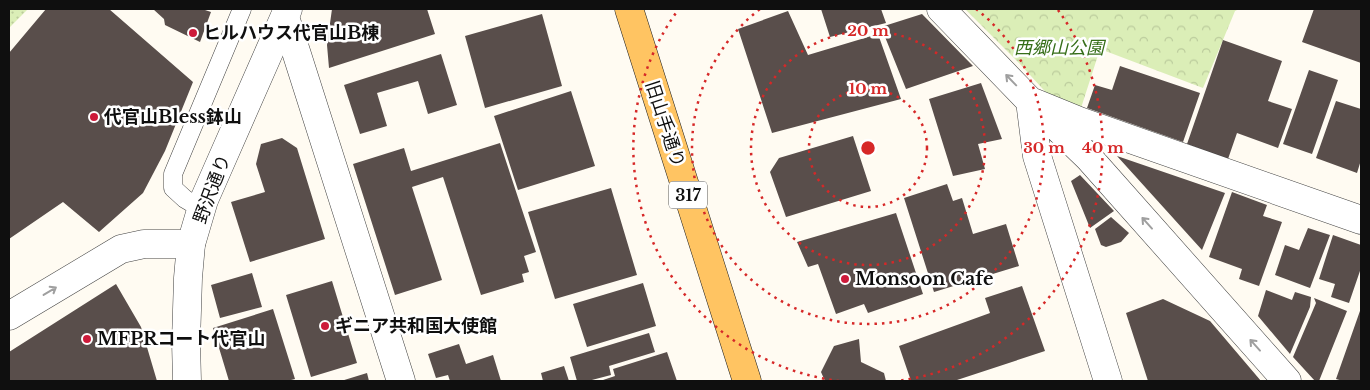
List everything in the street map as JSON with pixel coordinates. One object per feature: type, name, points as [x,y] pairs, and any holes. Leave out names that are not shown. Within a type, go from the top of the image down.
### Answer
[{"type":"main road","name":"旧山手通り","points":[[629,9],[747,381]]},
{"type":"street","points":[[941,9],[1030,101],[1090,158],[1287,381]]},
{"type":"street","name":"野沢通り","points":[[187,381],[188,278],[192,244],[204,200],[287,13]]},
{"type":"street","points":[[287,13],[401,381]]},
{"type":"street","points":[[1030,101],[1089,124],[1361,220]]},
{"type":"street","points":[[1030,101],[1037,156],[1108,381]]},
{"type":"street","points":[[9,316],[121,250],[144,244],[192,244]]},
{"type":"lane","points":[[202,209],[185,200],[174,188],[173,174],[242,9]]},
{"type":"green space","points":[[9,9],[28,9],[9,28]]},
{"type":"green space","name":"西郷山公園","points":[[965,9],[1239,9],[1235,11],[1203,88],[1100,49],[1081,108],[1052,99]]},
{"type":"building","name":"代官山Bless鉢山","points":[[46,9],[109,9],[193,82],[165,151],[143,193],[99,232],[63,202],[9,239],[9,53]]},
{"type":"building","name":"ヒルハウス代官山B棟","points":[[153,9],[202,9],[211,12],[200,42],[165,25],[164,19]]},
{"type":"building","points":[[332,9],[427,9],[435,34],[329,68],[327,45]]},
{"type":"building","points":[[821,9],[881,9],[886,23],[830,37]]},
{"type":"building","points":[[1314,9],[1361,9],[1361,63],[1302,42]]},
{"type":"building","points":[[788,11],[808,55],[878,34],[901,99],[772,133],[738,29]]},
{"type":"building","points":[[542,14],[562,86],[485,108],[465,36]]},
{"type":"building","points":[[922,14],[973,66],[906,89],[881,27]]},
{"type":"building","points":[[1223,40],[1282,61],[1268,101],[1292,109],[1278,148],[1237,133],[1228,159],[1187,144]]},
{"type":"building","points":[[441,54],[457,105],[428,114],[418,81],[377,93],[387,126],[360,134],[344,85]]},
{"type":"building","points":[[1120,66],[1200,93],[1183,142],[1087,108],[1095,85],[1112,90]]},
{"type":"building","points":[[1309,70],[1338,80],[1312,154],[1283,144]]},
{"type":"building","points":[[981,83],[1002,139],[978,144],[985,169],[953,176],[929,99]]},
{"type":"building","points":[[571,91],[595,166],[518,190],[494,116]]},
{"type":"building","points":[[1336,101],[1361,109],[1361,160],[1357,173],[1316,158]]},
{"type":"building","points":[[853,136],[871,191],[786,217],[770,172],[779,158]]},
{"type":"building","points":[[282,138],[297,148],[325,239],[250,262],[231,202],[265,192],[256,164],[261,144]]},
{"type":"building","points":[[500,143],[536,252],[524,256],[529,272],[522,274],[524,282],[481,295],[443,177],[412,187],[442,280],[395,295],[353,164],[404,148],[411,171]]},
{"type":"building","points":[[1117,156],[1225,193],[1202,250]]},
{"type":"building","points":[[1080,175],[1114,211],[1090,228],[1071,181]]},
{"type":"building","points":[[947,184],[953,201],[962,198],[973,234],[1006,224],[1019,266],[934,292],[904,198]]},
{"type":"building","points":[[611,188],[637,275],[555,299],[528,212]]},
{"type":"building","points":[[1232,192],[1267,205],[1263,216],[1282,222],[1259,286],[1239,279],[1242,269],[1209,257]]},
{"type":"building","points":[[896,213],[923,294],[868,313],[864,304],[836,314],[818,264],[808,267],[797,242]]},
{"type":"building","points":[[1111,217],[1129,233],[1121,242],[1106,247],[1101,245],[1095,229]]},
{"type":"building","points":[[1308,228],[1330,235],[1310,288],[1275,275],[1285,245],[1299,250]]},
{"type":"building","points":[[1333,235],[1361,245],[1361,268],[1349,303],[1331,297],[1335,284],[1319,279]]},
{"type":"building","points":[[252,273],[262,307],[220,318],[211,285]]},
{"type":"building","points":[[332,281],[357,363],[311,377],[286,295]]},
{"type":"building","points":[[643,283],[656,326],[587,347],[573,304]]},
{"type":"building","name":"MFPRコート代官山","points":[[116,284],[141,327],[157,381],[9,381],[9,352]]},
{"type":"building","points":[[1022,286],[1045,351],[954,381],[911,381],[899,346],[990,313],[985,298]]},
{"type":"building","points":[[1266,290],[1292,300],[1295,292],[1311,297],[1310,307],[1290,354],[1258,316]]},
{"type":"building","points":[[1314,298],[1347,311],[1319,381],[1315,381],[1293,357],[1316,303]]},
{"type":"building","points":[[1163,299],[1210,321],[1261,381],[1148,381],[1126,313]]},
{"type":"building","points":[[1361,308],[1361,381],[1336,379]]},
{"type":"building","points":[[273,309],[295,379],[287,381],[229,381],[213,328]]},
{"type":"building","points":[[649,333],[655,352],[609,366],[611,375],[588,381],[577,381],[570,357]]},
{"type":"building","points":[[859,339],[861,362],[884,373],[886,381],[825,381],[821,372],[834,346]]},
{"type":"building","points":[[459,344],[466,364],[493,355],[501,381],[450,381],[448,375],[436,378],[428,354]]},
{"type":"building","points":[[667,352],[677,381],[600,381],[615,376],[613,369]]},
{"type":"building","points":[[564,366],[569,381],[543,381],[541,373]]},
{"type":"building","points":[[367,373],[369,381],[341,381]]},
{"type":"place","name":"ヒルハウス代官山B棟","points":[[193,33]]},
{"type":"place","name":"代官山Bless鉢山","points":[[94,117]]},
{"type":"place","name":"Monsoon Cafe","points":[[845,279]]},
{"type":"place","name":"ギニア共和国大使館","points":[[325,326]]},
{"type":"place","name":"MFPRコート代官山","points":[[87,339]]}]
